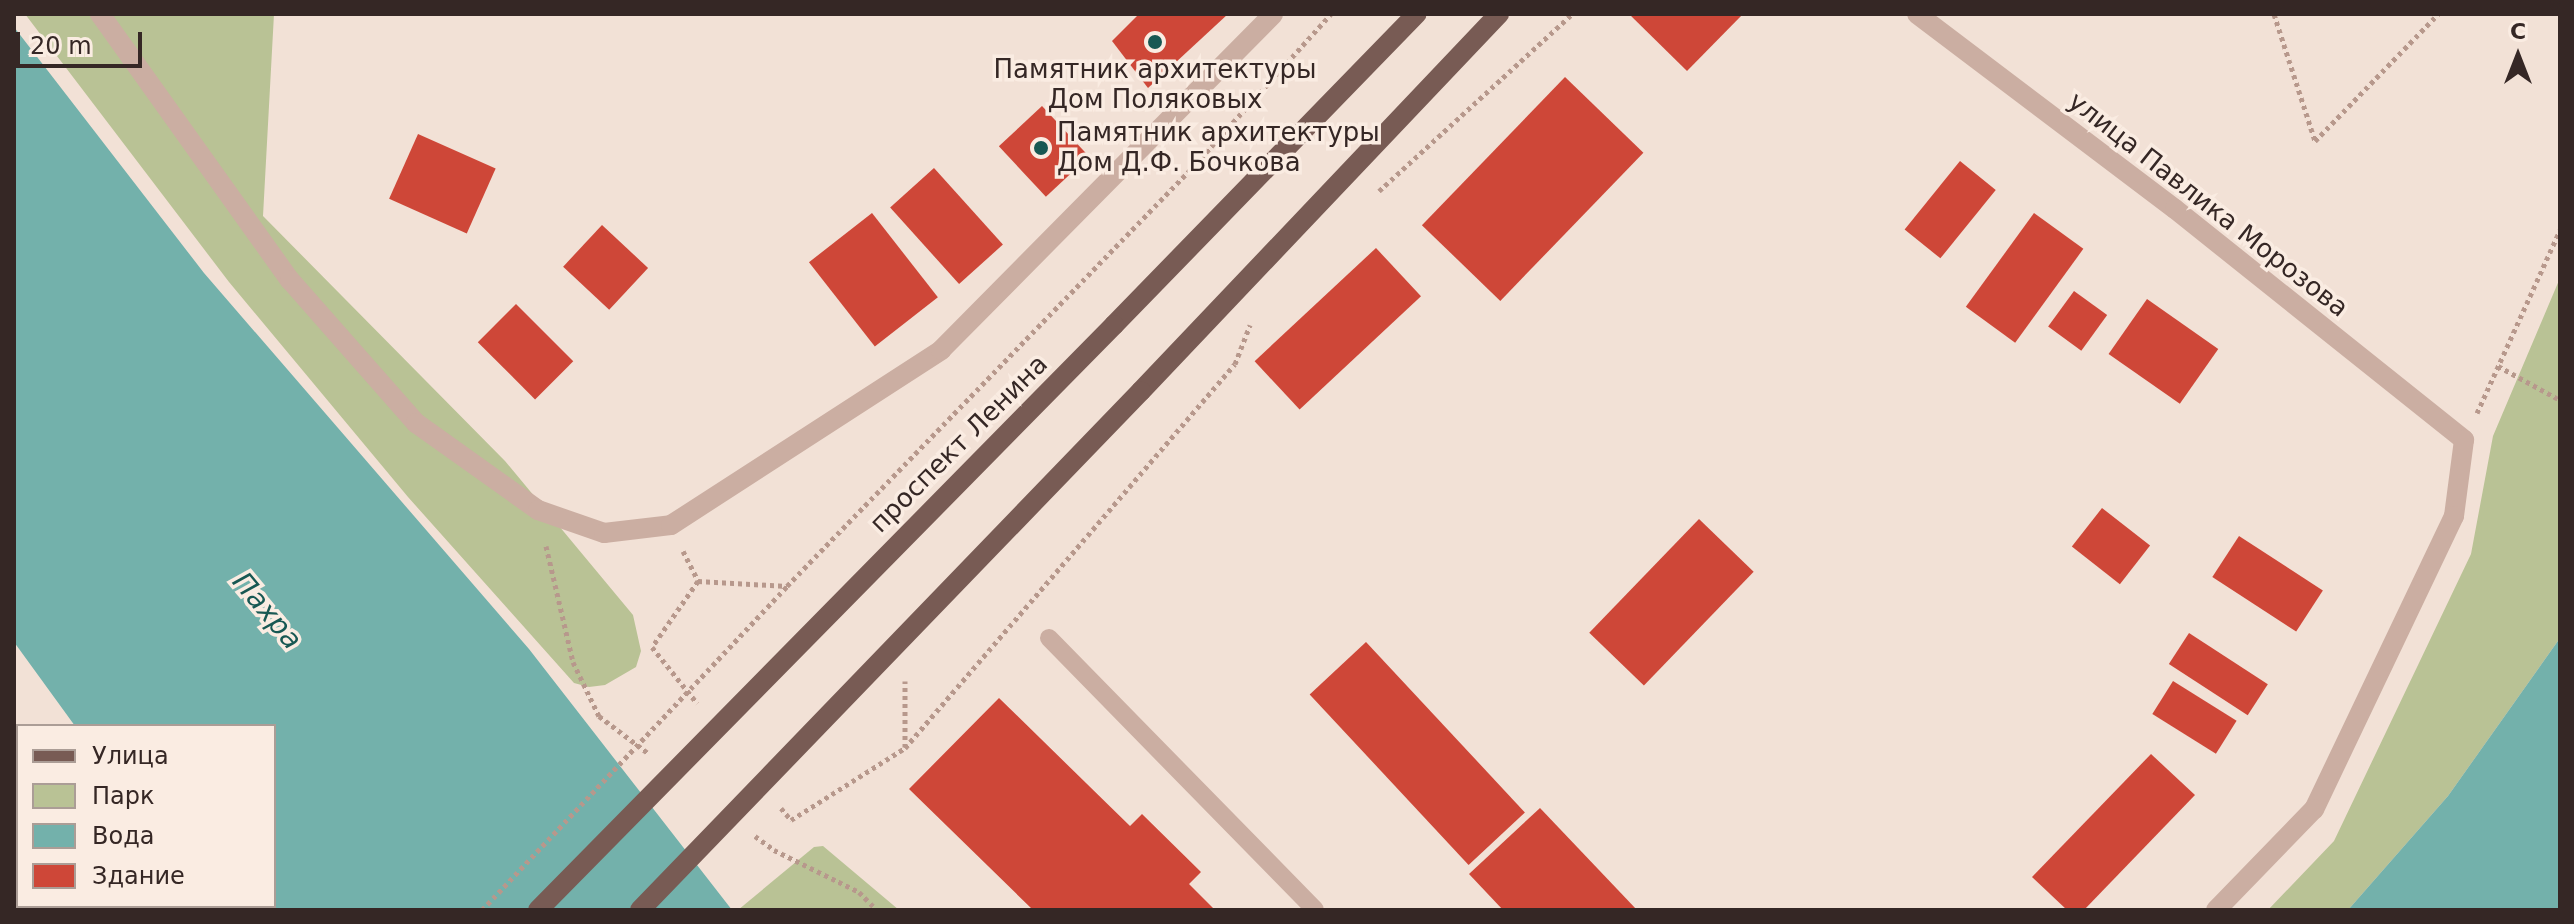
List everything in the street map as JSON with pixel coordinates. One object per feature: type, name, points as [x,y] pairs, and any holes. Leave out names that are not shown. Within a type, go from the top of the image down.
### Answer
[{"type":"main road","name":"проспект Ленина","points":[[538,910],[1416,14]]},
{"type":"main road","points":[[640,910],[1141,391],[1499,14]]},
{"type":"street","points":[[100,14],[290,280],[416,423],[538,510],[604,533],[671,525],[941,350],[1273,14]]},
{"type":"street","name":"улица Павлика Морозова","points":[[1917,14],[2175,209],[2464,440]]},
{"type":"street","points":[[2216,910],[2314,809],[2454,516],[2464,440]]},
{"type":"lane","points":[[1049,638],[1315,910]]},
{"type":"path","points":[[482,910],[787,586],[1190,170],[1331,14]]},
{"type":"path","points":[[1376,194],[1572,14]]},
{"type":"path","points":[[2274,14],[2315,141],[2438,14]]},
{"type":"path","points":[[2464,440],[2560,230]]},
{"type":"path","points":[[2498,366],[2560,400]]},
{"type":"path","points":[[698,581],[787,586]]},
{"type":"path","points":[[905,672],[905,748]]},
{"type":"green space","points":[[25,14],[274,14],[263,216],[505,461],[633,615],[641,651],[636,667],[605,685],[589,687],[574,683],[408,497],[229,282]]},
{"type":"green space","points":[[2560,278],[2560,638],[2448,796],[2348,910],[2268,910],[2334,841],[2471,554],[2493,436]]},
{"type":"green space","points":[[823,846],[899,910],[738,910],[814,847]]},
{"type":"water","name":"Пахра","points":[[14,27],[204,273],[529,649],[732,910],[238,910],[236,908],[276,908],[276,724],[74,724],[14,642]]},
{"type":"water","points":[[2560,638],[2560,910],[2348,910],[2448,796]]},
{"type":"building","points":[[1139,14],[1228,14],[1148,88],[1112,41]]},
{"type":"building","points":[[1629,14],[1743,14],[1687,71]]},
{"type":"building","points":[[1565,77],[1643,153],[1500,301],[1422,225]]},
{"type":"building","points":[[1042,106],[1089,156],[1046,197],[999,146]]},
{"type":"building","points":[[418,134],[496,169],[467,233],[389,199]]},
{"type":"building","points":[[1960,161],[1996,190],[1940,258],[1905,229]]},
{"type":"building","points":[[934,168],[1003,245],[959,284],[890,207]]},
{"type":"building","points":[[872,213],[938,297],[875,347],[809,262]]},
{"type":"building","points":[[2034,213],[2083,249],[2015,343],[1966,307]]},
{"type":"building","points":[[602,225],[648,268],[609,310],[563,267]]},
{"type":"building","points":[[1376,248],[1421,296],[1300,409],[1255,361]]},
{"type":"building","points":[[2074,291],[2107,315],[2081,351],[2048,327]]},
{"type":"building","points":[[2147,299],[2218,349],[2180,404],[2109,354]]},
{"type":"building","points":[[516,304],[573,361],[535,399],[478,342]]},
{"type":"building","points":[[2102,508],[2150,546],[2120,584],[2072,547]]},
{"type":"building","points":[[1699,519],[1754,572],[1644,685],[1589,633]]},
{"type":"building","points":[[2239,536],[2323,590],[2296,632],[2212,577]]},
{"type":"building","points":[[2189,633],[2268,684],[2248,715],[2169,664]]},
{"type":"building","points":[[1366,642],[1525,812],[1469,865],[1310,695]]},
{"type":"building","points":[[2173,681],[2237,721],[2216,754],[2152,714]]},
{"type":"building","points":[[999,698],[1130,826],[1142,814],[1201,872],[1189,884],[1215,910],[1033,910],[909,789]]},
{"type":"building","points":[[2151,754],[2195,795],[2084,910],[2067,910],[2032,877]]},
{"type":"building","points":[[1540,808],[1637,910],[1503,910],[1469,874]]},
{"type":"place","name":"Памятник архитектуры Дом Поляковых","points":[[1155,42]]},
{"type":"place","name":"Памятник архитектуры Дом Д.Ф. Бочкова","points":[[1041,148]]}]
